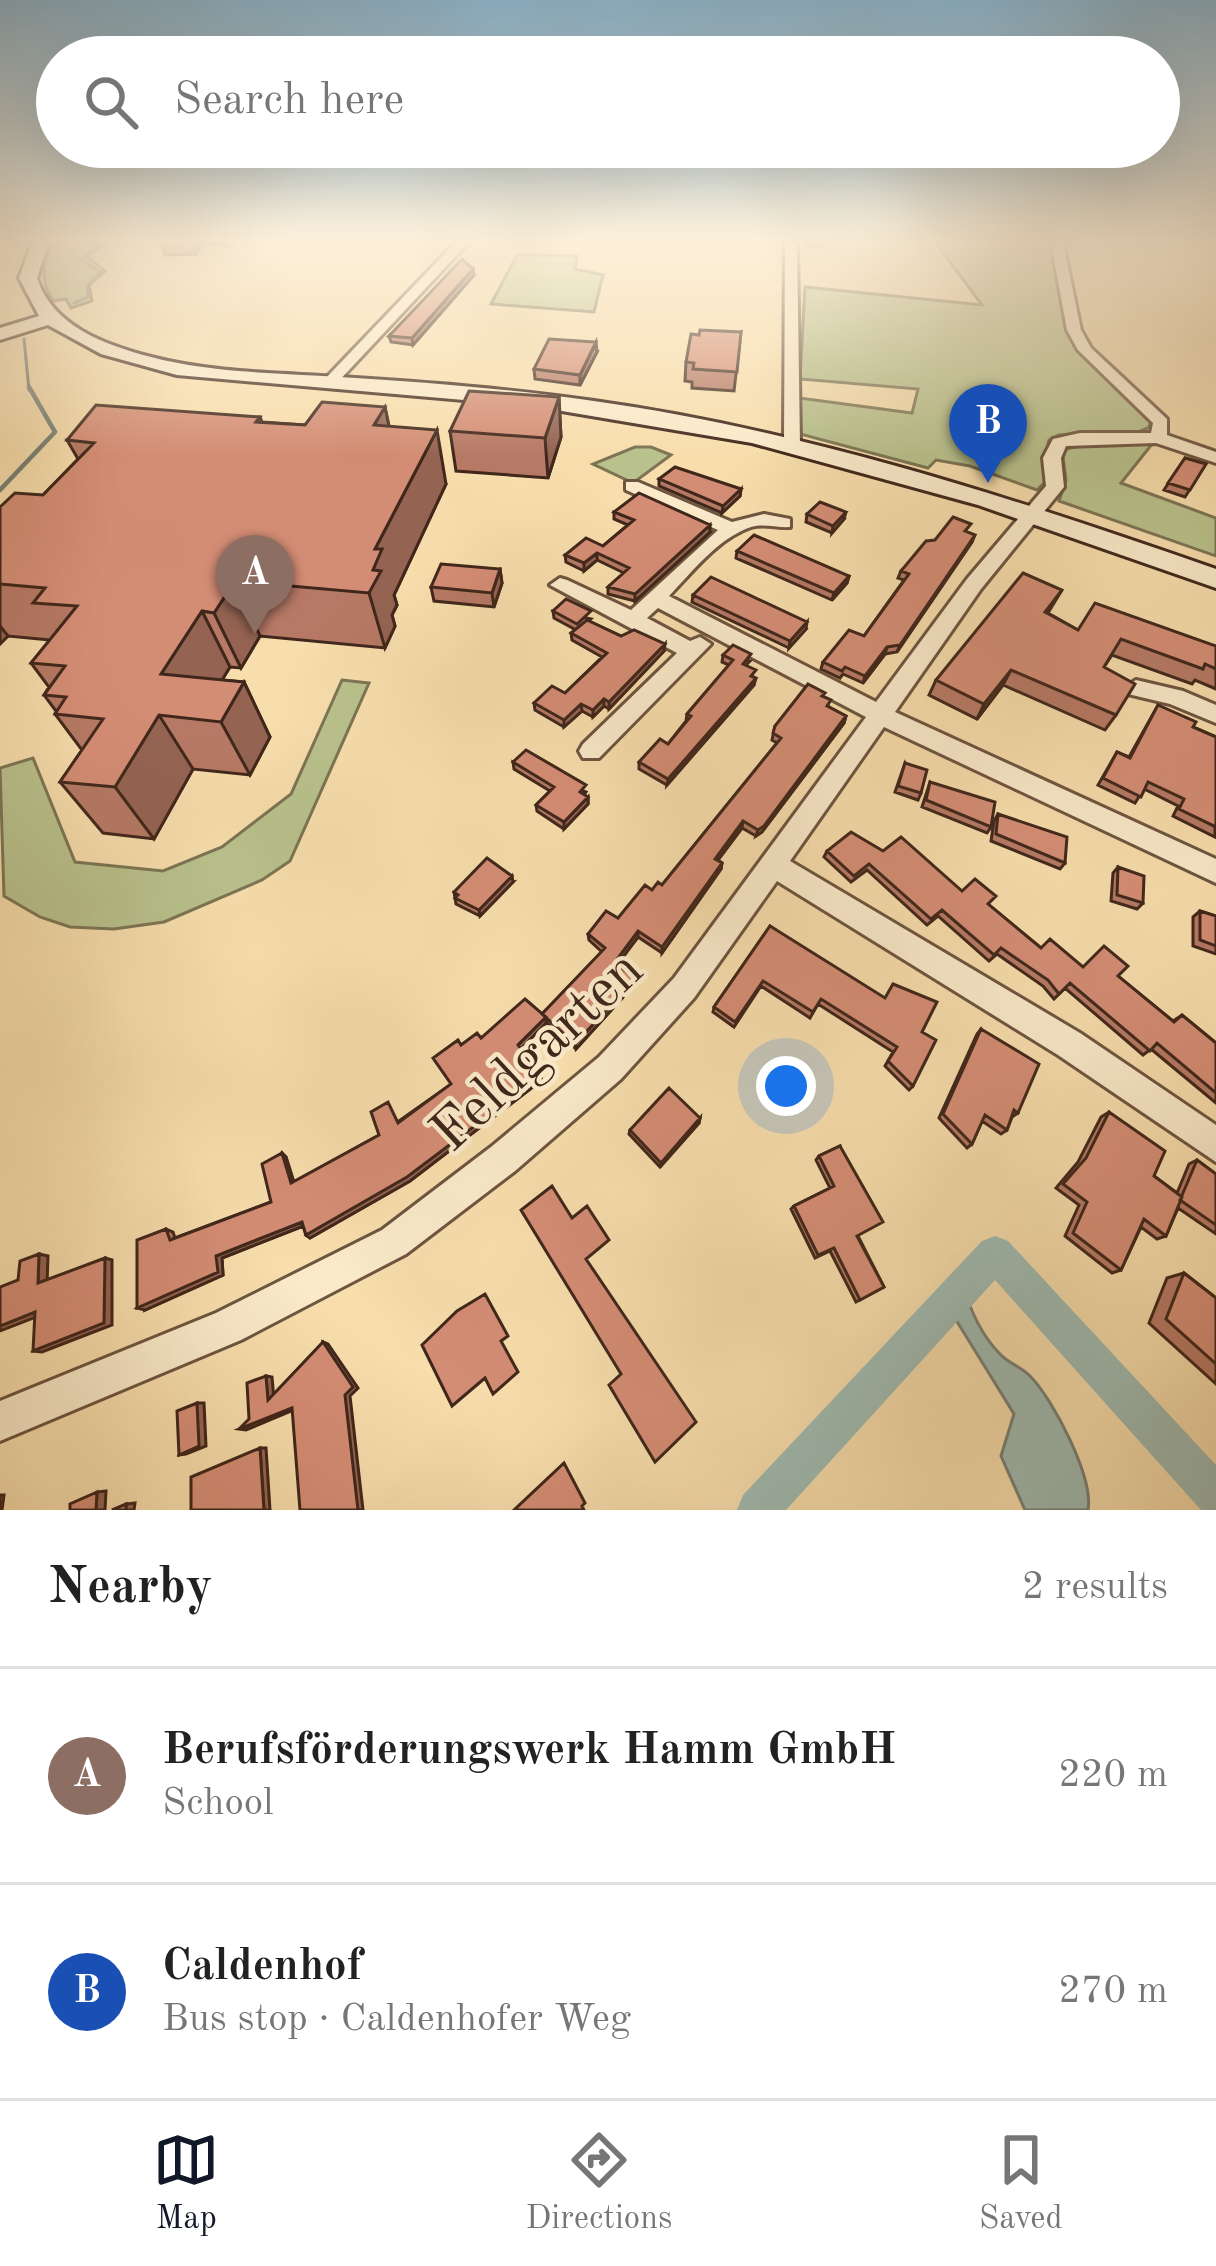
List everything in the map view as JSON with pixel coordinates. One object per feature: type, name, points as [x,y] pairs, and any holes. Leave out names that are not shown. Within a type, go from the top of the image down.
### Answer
[{"type":"main road","points":[[48,313],[94,344],[155,364],[218,374],[600,408],[793,444],[1032,513],[1216,579]]},
{"type":"main road","points":[[0,334],[52,318]]},
{"type":"street","points":[[329,382],[395,313]]},
{"type":"street","points":[[792,313],[793,444]]},
{"type":"street","points":[[1071,313],[1074,330],[1103,370],[1161,422],[1158,438],[1216,458]]},
{"type":"street","name":"Feldgarten","points":[[0,1421],[228,1327],[394,1242],[503,1159],[610,1068],[683,988],[974,584],[1055,487],[1052,458],[1059,443],[1158,438]]},
{"type":"street","points":[[632,486],[730,528]]},
{"type":"street","points":[[633,619],[730,528],[752,519],[783,523]]},
{"type":"street","points":[[560,585],[692,652]]},
{"type":"street","points":[[656,598],[883,716],[1216,871]]},
{"type":"street","points":[[591,751],[716,628]]},
{"type":"street","points":[[1136,688],[1175,697],[1216,715]]},
{"type":"street","points":[[772,864],[1069,1044],[1216,1145]]},
{"type":"green space","points":[[804,313],[1067,313],[1069,324],[1153,419],[1148,428],[1136,433],[1059,435],[1049,440],[1044,458],[1049,478],[1037,490],[970,466],[936,460],[928,468],[785,430],[787,415],[800,398],[912,413],[918,389],[800,379]]},
{"type":"green space","points":[[1101,441],[1153,443],[1121,483],[1216,518],[1216,556],[1059,501],[1066,480],[1062,450]]},
{"type":"green space","points":[[635,447],[671,455],[633,483],[593,464]]},
{"type":"green space","points":[[342,680],[369,683],[290,861],[262,880],[164,922],[114,929],[70,927],[40,917],[4,896],[0,768],[33,758],[75,862],[163,871],[222,847],[291,794]]},
{"type":"water","points":[[965,1289],[988,1340],[1030,1376],[1060,1420],[1085,1479],[1088,1510],[1025,1510],[1001,1456],[1014,1414],[948,1307]]},
{"type":"building","points":[[410,313],[434,313],[412,338],[389,336]]},
{"type":"building","points":[[700,330],[741,332],[737,372],[693,369],[694,363],[686,362],[691,334],[699,335]]},
{"type":"building","points":[[549,339],[596,342],[580,375],[534,369]]},
{"type":"building","points":[[469,391],[559,397],[545,438],[450,431]]},
{"type":"building","points":[[322,402],[385,407],[374,425],[437,430],[375,549],[382,549],[373,570],[381,571],[369,593],[235,581],[214,613],[202,611],[161,674],[244,682],[221,722],[159,715],[115,787],[60,782],[103,719],[55,714],[66,697],[44,695],[65,666],[31,663],[77,606],[33,603],[45,588],[0,584],[0,507],[15,493],[43,495],[94,443],[67,440],[96,405],[260,417],[256,422],[305,425]]},
{"type":"building","points":[[1185,458],[1206,464],[1190,490],[1168,483]]},
{"type":"building","points":[[675,467],[741,489],[723,506],[659,479]]},
{"type":"building","points":[[639,493],[710,525],[635,594],[608,587],[629,568],[597,553],[584,563],[565,555],[586,538],[603,546],[634,520],[614,512]]},
{"type":"building","points":[[820,502],[846,512],[833,526],[807,514]]},
{"type":"building","points":[[953,517],[971,524],[965,531],[975,535],[900,645],[887,647],[865,676],[823,662],[849,630],[864,636],[909,574],[901,571]]},
{"type":"building","points":[[754,535],[849,576],[834,593],[737,551]]},
{"type":"building","points":[[441,564],[500,569],[492,593],[431,587]]},
{"type":"building","points":[[1023,573],[1062,590],[1045,612],[1078,630],[1095,603],[1216,646],[1216,669],[1205,664],[1203,669],[1121,639],[1104,667],[1135,684],[1116,715],[1011,670],[984,704],[936,680]]},
{"type":"building","points":[[711,577],[807,622],[790,641],[693,595]]},
{"type":"building","points":[[566,599],[591,611],[577,624],[553,611]]},
{"type":"building","points":[[587,620],[621,636],[634,630],[665,644],[609,702],[604,699],[593,710],[581,704],[564,720],[534,703],[552,686],[565,693],[607,653],[571,633]]},
{"type":"building","points":[[733,645],[751,654],[743,664],[756,670],[751,676],[756,678],[668,779],[639,762],[660,739],[668,744],[691,716],[687,714],[733,660],[723,655]]},
{"type":"building","points":[[808,684],[825,693],[822,696],[831,700],[827,706],[846,716],[764,826],[758,830],[743,821],[715,859],[722,863],[662,947],[638,931],[615,962],[635,979],[575,1044],[542,1014],[605,948],[588,934],[606,911],[618,918],[645,885],[652,890],[658,882],[662,885],[781,738],[773,733],[775,726]]},
{"type":"building","points":[[1158,705],[1216,737],[1216,827],[1179,809],[1184,799],[1148,782],[1141,797],[1103,778],[1117,752],[1130,758]]},
{"type":"building","points":[[526,750],[586,785],[580,792],[588,797],[564,822],[536,805],[554,787],[513,762]]},
{"type":"building","points":[[905,763],[927,770],[921,793],[898,786]]},
{"type":"building","points":[[930,782],[995,802],[991,827],[926,800]]},
{"type":"building","points":[[998,814],[1067,837],[1065,863],[996,834]]},
{"type":"building","points":[[851,832],[883,851],[901,837],[962,891],[975,879],[996,896],[988,904],[1041,948],[1050,939],[1083,967],[1104,946],[1128,966],[1118,976],[1174,1022],[1182,1015],[1216,1043],[1216,1093],[1157,1043],[1150,1051],[1070,983],[1059,994],[1048,980],[1001,948],[994,955],[942,910],[931,919],[869,864],[854,876],[827,851]]},
{"type":"building","points":[[487,858],[512,876],[479,910],[455,898],[454,892]]},
{"type":"building","points":[[1118,867],[1144,876],[1143,903],[1117,895]]},
{"type":"building","points":[[1200,911],[1216,916],[1216,946],[1200,940]]},
{"type":"building","points":[[770,926],[885,998],[893,984],[937,1002],[922,1032],[936,1040],[913,1086],[888,1061],[897,1047],[821,999],[813,1012],[763,981],[735,1022],[714,1007]]},
{"type":"building","points":[[525,999],[546,1017],[518,1045],[541,1076],[407,1177],[306,1235],[302,1222],[216,1256],[218,1272],[137,1308],[137,1240],[166,1229],[170,1240],[271,1202],[262,1164],[282,1153],[291,1183],[379,1135],[371,1112],[388,1102],[398,1123],[451,1084],[433,1058],[458,1040],[461,1045],[477,1033],[481,1038]]},
{"type":"building","points":[[981,1029],[1039,1064],[1007,1130],[985,1115],[972,1144],[943,1114]]},
{"type":"building","points":[[669,1088],[700,1118],[661,1163],[630,1130]]},
{"type":"building","points":[[1109,1112],[1165,1151],[1154,1176],[1182,1197],[1166,1236],[1144,1219],[1121,1270],[1073,1233],[1087,1202],[1063,1184],[1086,1158]]},
{"type":"building","points":[[840,1146],[883,1222],[857,1236],[884,1287],[860,1300],[834,1248],[818,1255],[794,1206],[834,1186],[819,1156]]},
{"type":"building","points":[[1197,1160],[1216,1174],[1216,1225],[1180,1200]]},
{"type":"building","points":[[552,1186],[572,1218],[587,1206],[609,1240],[586,1259],[696,1422],[655,1462],[609,1385],[621,1374],[521,1210]]},
{"type":"building","points":[[39,1254],[38,1283],[105,1258],[104,1323],[33,1351],[35,1312],[0,1326],[0,1287],[18,1280],[20,1261]]},
{"type":"building","points":[[1184,1273],[1216,1298],[1216,1364],[1166,1319]]},
{"type":"building","points":[[485,1294],[508,1336],[501,1341],[518,1372],[493,1394],[485,1378],[452,1406],[422,1345],[457,1311]]},
{"type":"building","points":[[323,1342],[353,1387],[345,1395],[358,1510],[300,1510],[292,1408],[239,1429],[249,1419],[247,1383],[266,1376],[268,1400]]},
{"type":"building","points":[[197,1403],[199,1446],[179,1455],[177,1411]]},
{"type":"building","points":[[260,1448],[264,1510],[191,1510],[191,1477]]},
{"type":"building","points":[[564,1463],[585,1503],[584,1510],[514,1510]]},
{"type":"building","points":[[97,1492],[96,1510],[70,1510],[70,1504]]},
{"type":"waterway","points":[[24,339],[29,390]]},
{"type":"waterway","points":[[0,490],[55,432],[29,387]]},
{"type":"waterway","points":[[758,1510],[995,1254],[1216,1495]]},
{"type":"place","name":"Caldenhof","points":[[988,483]]},
{"type":"place","name":"Berufsförderungswerk Hamm GmbH","points":[[255,634]]}]
